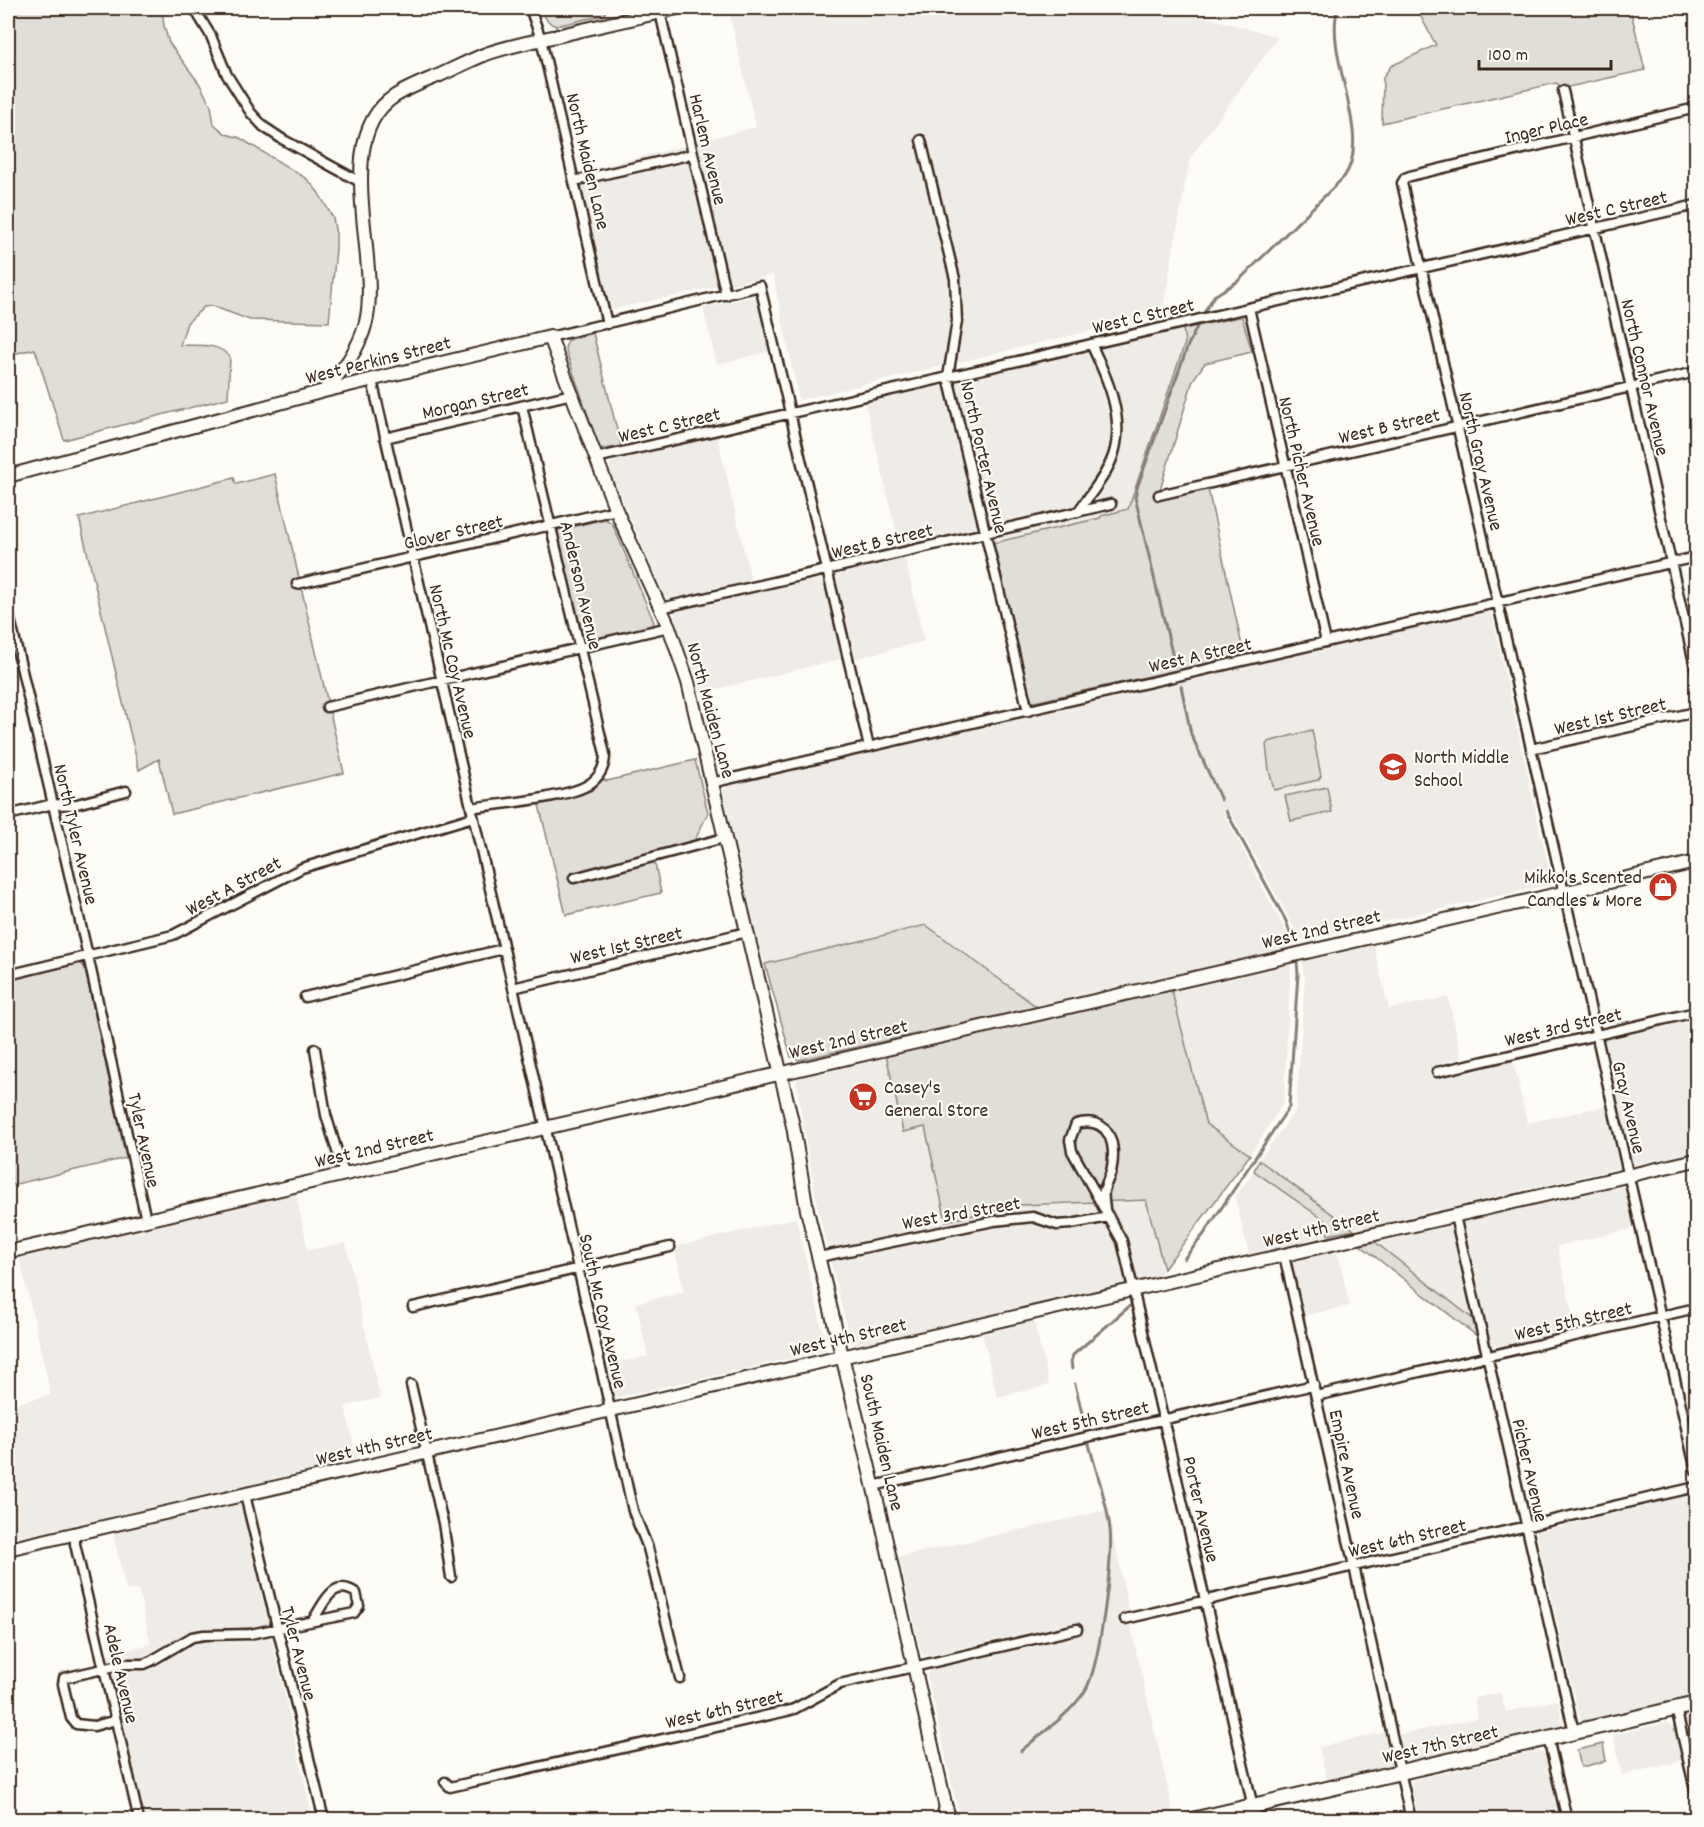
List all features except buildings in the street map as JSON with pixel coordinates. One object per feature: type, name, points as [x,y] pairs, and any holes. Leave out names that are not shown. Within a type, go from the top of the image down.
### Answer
[{"type":"main road","name":"West 7th Street","points":[[1192,1820],[1696,1704]]},
{"type":"street","points":[[194,8],[211,36],[227,75],[251,113],[264,127],[362,183]]},
{"type":"street","name":"North Maiden Lane","points":[[530,8],[540,39],[607,324]]},
{"type":"street","points":[[324,391],[353,356],[366,322],[368,280],[362,183],[363,150],[370,122],[381,108],[394,97],[487,54],[540,39],[677,8]]},
{"type":"street","name":"Harlem Avenue","points":[[660,12],[726,294]]},
{"type":"street","name":"North Connor Avenue","points":[[1563,91],[1696,671]]},
{"type":"street","name":"Inger Place","points":[[1404,180],[1410,176],[1696,108]]},
{"type":"street","name":"North Porter Avenue","points":[[921,140],[951,257],[957,298],[957,321],[948,377],[1028,711]]},
{"type":"street","points":[[574,181],[693,154]]},
{"type":"street","name":"North Gray Avenue","points":[[1404,180],[1402,187],[1531,749]]},
{"type":"street","name":"West C Street","points":[[596,458],[1696,205]]},
{"type":"street","name":"West Perkins Street","points":[[8,476],[324,391],[760,286],[791,413]]},
{"type":"street","name":"North Picher Avenue","points":[[1249,308],[1326,642]]},
{"type":"street","name":"North Maiden Lane","points":[[550,337],[616,510],[669,627],[688,682],[780,1073]]},
{"type":"street","points":[[1078,512],[1110,463],[1115,444],[1113,402],[1107,379],[1091,344]]},
{"type":"street","name":"West B Street","points":[[1159,495],[1696,372]]},
{"type":"street","name":"North Mc Coy Avenue","points":[[372,380],[503,949]]},
{"type":"street","name":"Morgan Street","points":[[385,438],[572,394]]},
{"type":"street","name":"Anderson Avenue","points":[[522,406],[605,754],[602,771]]},
{"type":"street","points":[[791,413],[869,747]]},
{"type":"street","name":"West B Street","points":[[661,608],[1111,504]]},
{"type":"street","name":"Glover Street","points":[[297,584],[616,510]]},
{"type":"street","name":"West A Street","points":[[711,783],[1696,557]]},
{"type":"street","name":"North Tyler Avenue","points":[[8,610],[112,1066]]},
{"type":"street","points":[[327,707],[669,627]]},
{"type":"street","name":"West 1st Street","points":[[1531,749],[1696,712]]},
{"type":"street","name":"Gray Avenue","points":[[1531,749],[1696,1471]]},
{"type":"street","name":"West A Street","points":[[8,975],[173,935],[302,868],[472,813],[580,789],[589,785],[602,771]]},
{"type":"street","points":[[8,815],[53,804],[73,805],[126,791]]},
{"type":"street","points":[[574,878],[724,838]]},
{"type":"street","name":"West 2nd Street","points":[[8,1252],[1696,862]]},
{"type":"street","name":"West 1st Street","points":[[513,988],[747,932]]},
{"type":"street","points":[[305,997],[503,949]]},
{"type":"street","name":"South Mc Coy Avenue","points":[[503,949],[633,1512],[648,1548],[680,1678]]},
{"type":"street","name":"West 3rd Street","points":[[1437,1072],[1696,1011]]},
{"type":"street","points":[[315,1049],[326,1115],[344,1174]]},
{"type":"street","name":"Tyler Avenue","points":[[112,1066],[146,1220]]},
{"type":"street","name":"South Maiden Lane","points":[[780,1073],[793,1126],[807,1210],[873,1486],[946,1816]]},
{"type":"street","name":"Porter Avenue","points":[[1107,1213],[1104,1191],[1111,1169],[1111,1140],[1101,1125],[1084,1122],[1076,1124],[1070,1140],[1072,1151],[1122,1241],[1256,1820]]},
{"type":"street","name":"West 4th Street","points":[[8,1549],[1696,1160]]},
{"type":"street","name":"West 3rd Street","points":[[819,1257],[994,1221],[1033,1217],[1057,1225],[1071,1224],[1107,1213]]},
{"type":"street","name":"Picher Avenue","points":[[1455,1216],[1574,1732]]},
{"type":"street","points":[[413,1307],[670,1247]]},
{"type":"street","name":"Empire Avenue","points":[[1284,1255],[1411,1820]]},
{"type":"street","name":"West 5th Street","points":[[1317,1396],[1696,1308]]},
{"type":"street","points":[[411,1385],[443,1523],[451,1577]]},
{"type":"street","name":"West 5th Street","points":[[873,1486],[1314,1385]]},
{"type":"street","name":"West 6th Street","points":[[1125,1619],[1696,1487]]},
{"type":"street","name":"Tyler Avenue","points":[[245,1495],[324,1820]]},
{"type":"street","name":"Adele Avenue","points":[[75,1534],[75,1544],[139,1820]]},
{"type":"street","points":[[116,1720],[94,1726],[76,1724],[71,1718],[63,1684],[64,1678],[124,1664],[144,1664],[192,1637],[250,1634],[354,1613],[359,1606],[356,1593],[345,1588],[338,1588],[332,1592],[314,1620]]},
{"type":"street","name":"West 6th Street","points":[[445,1782],[450,1787],[787,1711],[840,1684],[1077,1629]]},
{"type":"street","points":[[1676,1708],[1696,1794]]},
{"type":"street","points":[[1548,1738],[1567,1820]]},
{"type":"shaded area","points":[[8,8],[162,8],[169,43],[199,83],[211,106],[214,124],[226,134],[240,138],[307,179],[318,192],[333,218],[336,249],[329,322],[250,320],[212,306],[204,307],[187,323],[180,345],[213,347],[230,357],[228,398],[64,440],[35,349],[8,355]]},
{"type":"shaded area","points":[[540,8],[607,8],[604,15],[556,26],[546,19]]},
{"type":"shaded area","points":[[728,8],[1174,8],[1278,37],[1190,158],[1162,314],[799,400],[773,275],[608,310],[577,173],[756,127]]},
{"type":"shaded area","points":[[1416,8],[1630,8],[1645,70],[1564,88],[1556,83],[1382,123],[1383,77],[1391,66],[1436,45]]},
{"type":"shaded area","points":[[752,297],[759,300],[772,351],[717,364],[703,308]]},
{"type":"shaded area","points":[[1242,317],[1252,352],[1205,363],[1193,380],[1160,490],[1160,500],[1208,489],[1244,655],[1031,701],[993,543],[1100,518],[1128,509],[1185,343],[1183,329]]},
{"type":"shaded area","points":[[1183,329],[1185,343],[1128,509],[1100,518],[993,543],[956,386],[958,382],[962,379]]},
{"type":"shaded area","points":[[593,333],[621,446],[606,449],[598,445],[565,348],[568,340]]},
{"type":"shaded area","points":[[941,384],[944,388],[977,527],[973,531],[900,547],[865,402]]},
{"type":"shaded area","points":[[717,435],[751,580],[672,600],[666,599],[610,473],[610,464],[617,459]]},
{"type":"shaded area","points":[[275,474],[344,773],[172,814],[159,759],[139,770],[79,518],[234,478],[236,484]]},
{"type":"shaded area","points":[[605,519],[612,523],[654,622],[649,628],[584,642],[555,531]]},
{"type":"shaded area","points":[[905,558],[924,641],[854,659],[837,575]]},
{"type":"shaded area","points":[[820,578],[825,584],[842,659],[701,693],[694,667],[674,621],[675,612]]},
{"type":"shaded area","points":[[1491,610],[1552,884],[1301,940],[1230,811],[1223,812],[1286,932],[1290,949],[1037,1007],[926,925],[765,964],[724,796],[724,790],[730,785]]},
{"type":"shaded area","points":[[1312,730],[1321,776],[1318,780],[1274,790],[1266,745],[1268,742]]},
{"type":"shaded area","points":[[695,760],[708,813],[694,842],[654,859],[661,893],[566,915],[539,805],[591,791],[602,779],[607,781]]},
{"type":"shaded area","points":[[1327,787],[1332,812],[1291,821],[1285,796]]},
{"type":"shaded area","points":[[926,925],[1037,1007],[799,1060],[791,1057],[765,964]]},
{"type":"shaded area","points":[[1373,942],[1389,1009],[1448,997],[1462,1058],[1437,1064],[1439,1075],[1513,1059],[1527,1123],[1606,1106],[1619,1168],[1354,1230],[1259,1160],[1296,1110],[1305,977],[1301,959]]},
{"type":"shaded area","points":[[1291,960],[1284,1102],[1250,1155],[1206,1124],[1171,988]]},
{"type":"shaded area","points":[[78,962],[85,969],[126,1158],[8,1186],[8,978]]},
{"type":"shaded area","points":[[1171,988],[1206,1124],[1250,1155],[1164,1269],[1146,1200],[1021,1205],[946,1221],[925,1127],[903,1132],[886,1054]]},
{"type":"shaded area","points":[[1687,1021],[1696,1062],[1696,1152],[1632,1165],[1605,1041]]},
{"type":"shaded area","points":[[886,1054],[903,1131],[925,1127],[946,1221],[1021,1205],[1146,1200],[1164,1269],[1160,1275],[857,1345],[851,1344],[818,1210],[796,1082],[802,1075]]},
{"type":"shaded area","points":[[1259,1160],[1354,1230],[1328,1235],[1324,1220],[1254,1171]]},
{"type":"shaded area","points":[[1254,1171],[1324,1220],[1328,1235],[1249,1255],[1235,1197]]},
{"type":"shaded area","points":[[1620,1185],[1626,1189],[1635,1228],[1557,1246],[1576,1329],[1500,1346],[1491,1344],[1463,1227],[1464,1222]]},
{"type":"shaded area","points":[[295,1190],[308,1250],[346,1243],[380,1398],[345,1406],[357,1460],[8,1540],[8,1405],[51,1395],[19,1255]]},
{"type":"shaded area","points":[[796,1218],[826,1345],[824,1351],[615,1398],[605,1366],[648,1356],[636,1303],[684,1292],[674,1247]]},
{"type":"shaded area","points":[[1445,1225],[1452,1229],[1473,1319],[1375,1242]]},
{"type":"shaded area","points":[[1375,1242],[1473,1319],[1477,1336],[1360,1245]]},
{"type":"shaded area","points":[[1337,1250],[1350,1306],[1303,1316],[1291,1263]]},
{"type":"shaded area","points":[[1034,1321],[1049,1385],[997,1397],[982,1333]]},
{"type":"shaded area","points":[[1691,1495],[1694,1497],[1696,1506],[1696,1696],[1586,1722],[1580,1721],[1537,1532]]},
{"type":"shaded area","points":[[240,1505],[243,1512],[313,1819],[146,1819],[106,1655],[151,1644],[138,1589],[126,1591],[113,1533]]},
{"type":"shaded area","points":[[1108,1510],[1129,1611],[1118,1615],[1120,1624],[1130,1623],[1174,1816],[1152,1820],[960,1819],[927,1676],[928,1670],[1074,1636],[1072,1624],[924,1656],[921,1653],[899,1557]]},
{"type":"shaded area","points":[[1500,1692],[1506,1712],[1558,1700],[1563,1725],[1560,1728],[1411,1762],[1404,1759],[1398,1735],[1478,1718],[1474,1698]]},
{"type":"shaded area","points":[[1696,1715],[1696,1757],[1693,1757],[1686,1720]]},
{"type":"shaded area","points":[[1667,1722],[1673,1726],[1682,1761],[1622,1775],[1613,1735]]},
{"type":"shaded area","points":[[1386,1732],[1393,1760],[1391,1765],[1327,1781],[1319,1747]]},
{"type":"shaded area","points":[[1603,1744],[1606,1761],[1581,1767],[1577,1750]]},
{"type":"shaded area","points":[[1539,1751],[1545,1754],[1559,1812],[1525,1820],[1481,1819],[1478,1811],[1442,1819],[1419,1819],[1411,1786],[1416,1779]]},
{"type":"waterway","points":[[1205,311],[1214,296],[1238,281],[1344,177],[1352,160],[1354,140],[1335,27],[1338,8]]},
{"type":"waterway","points":[[1175,666],[1135,497],[1188,345],[1197,327]]},
{"type":"waterway","points":[[1181,686],[1191,734],[1221,800]]},
{"type":"waterway","points":[[1226,811],[1286,921],[1293,942]]},
{"type":"waterway","points":[[1184,1259],[1204,1234],[1289,1107],[1297,961]]},
{"type":"waterway","points":[[1072,1369],[1073,1355],[1131,1305]]},
{"type":"waterway","points":[[1075,1384],[1086,1430]]},
{"type":"waterway","points":[[1021,1751],[1079,1700],[1091,1678],[1096,1660],[1107,1587],[1110,1529],[1104,1497],[1089,1444]]},
{"type":"place","name":"North Middle School","points":[[1393,767]]},
{"type":"place","name":"Mikko's Scented Candles & More","points":[[1663,887]]},
{"type":"place","name":"Casey's General Store","points":[[863,1097]]}]
